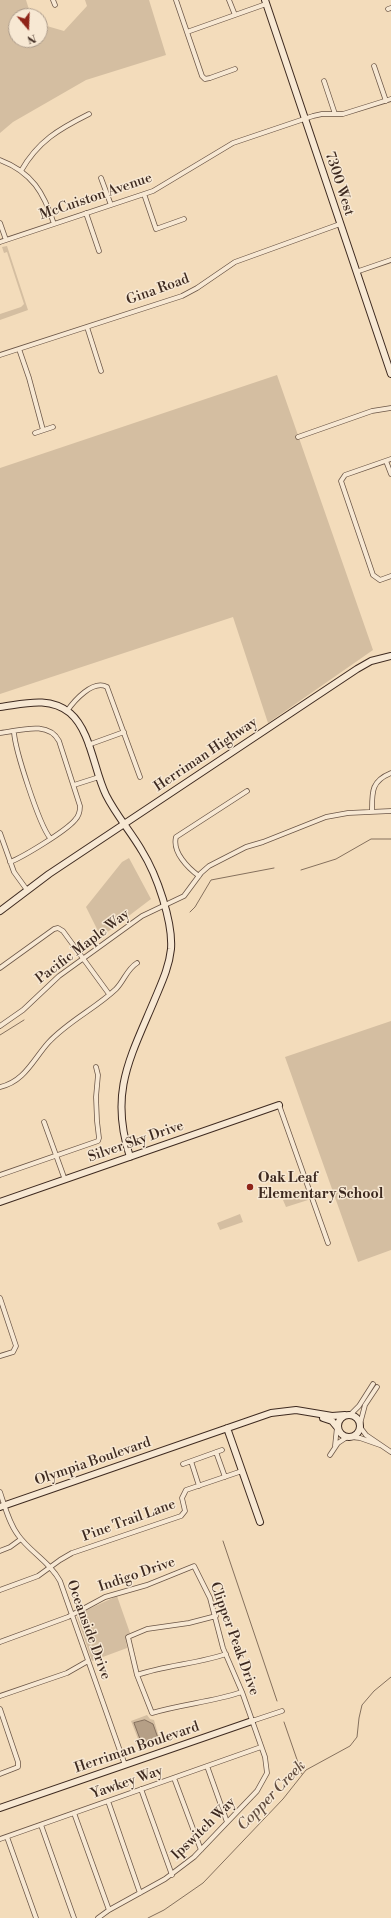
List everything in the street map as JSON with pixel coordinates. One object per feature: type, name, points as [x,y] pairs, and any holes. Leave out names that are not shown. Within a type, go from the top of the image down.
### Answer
[{"type":"street","points":[[53,0],[55,5]]},
{"type":"street","points":[[176,0],[204,78],[210,78],[235,69]]},
{"type":"street","points":[[229,0],[235,15]]},
{"type":"street","points":[[187,32],[266,2]]},
{"type":"street","name":"7300 West","points":[[266,2],[391,374]]},
{"type":"street","points":[[374,66],[386,101]]},
{"type":"street","points":[[324,81],[335,114]]},
{"type":"street","name":"McCuiston Avenue","points":[[0,242],[144,194],[163,185],[233,143],[306,118],[322,114],[343,114],[391,99]]},
{"type":"street","points":[[21,170],[32,154],[44,141],[59,130],[88,114]]},
{"type":"street","points":[[0,160],[21,170],[44,196],[54,224]]},
{"type":"street","points":[[101,178],[110,205]]},
{"type":"street","points":[[144,194],[156,229],[184,219]]},
{"type":"street","points":[[86,213],[99,251]]},
{"type":"street","points":[[0,223],[6,240]]},
{"type":"street","name":"Gina Road","points":[[0,355],[182,296],[197,288],[235,262],[340,224]]},
{"type":"street","points":[[356,272],[391,260]]},
{"type":"street","points":[[87,327],[101,370]]},
{"type":"street","points":[[19,349],[29,378],[43,430]]},
{"type":"street","points":[[298,437],[372,411],[391,408]]},
{"type":"street","points":[[35,433],[53,427]]},
{"type":"street","points":[[391,474],[389,460],[345,475],[341,479],[341,484],[372,575],[381,580],[391,576]]},
{"type":"street","name":"Herriman Highway","points":[[0,910],[38,881],[357,669],[371,661],[391,656]]},
{"type":"street","points":[[67,711],[75,700],[86,691],[101,685],[106,686],[110,690],[140,777]]},
{"type":"street","points":[[0,707],[42,702],[54,704],[67,711],[80,725],[106,796],[149,864],[164,905],[170,933],[168,965],[127,1064],[121,1090],[121,1120],[130,1157]]},
{"type":"street","points":[[0,733],[42,728],[54,734],[59,741],[80,803],[78,816],[72,823],[21,857],[10,862]]},
{"type":"street","points":[[14,732],[16,746],[40,817],[50,838]]},
{"type":"street","points":[[88,745],[124,732]]},
{"type":"street","points":[[372,812],[372,794],[375,782],[383,776],[391,773]]},
{"type":"street","points":[[74,785],[99,777]]},
{"type":"street","points":[[199,876],[182,860],[176,842],[176,837],[247,791]]},
{"type":"street","name":"Pacific Maple Way","points":[[0,1026],[23,1010],[53,980],[142,916],[176,901],[186,894],[199,876],[209,866],[246,847],[263,842],[326,817],[342,813],[391,811]]},
{"type":"street","points":[[0,833],[15,875],[27,890]]},
{"type":"street","points":[[0,968],[54,929],[58,928],[63,931],[109,994]]},
{"type":"street","points":[[0,1087],[19,1078],[59,1032],[118,987],[130,969],[137,963]]},
{"type":"street","points":[[0,1175],[99,1140],[96,1097],[98,1075],[96,1067]]},
{"type":"street","points":[[279,1105],[328,1244]]},
{"type":"street","name":"Silver Sky Drive","points":[[0,1202],[279,1105]]},
{"type":"street","points":[[44,1122],[65,1180]]},
{"type":"street","points":[[0,1301],[16,1345],[16,1349],[0,1356]]},
{"type":"street","points":[[330,1455],[335,1446],[339,1420],[359,1406],[373,1384]]},
{"type":"street","points":[[335,1446],[357,1434],[365,1406],[377,1387]]},
{"type":"street","name":"Olympia Boulevard","points":[[2,1504],[183,1440],[194,1439],[271,1413],[290,1410],[308,1411],[332,1416],[347,1415]]},
{"type":"street","name":"Olympia Boulevard","points":[[254,1419],[287,1414],[305,1414],[329,1419],[337,1427]]},
{"type":"street","points":[[347,1415],[356,1418],[364,1434],[391,1452]]},
{"type":"street","points":[[337,1427],[341,1434],[381,1445]]},
{"type":"street","points":[[227,1428],[260,1522]]},
{"type":"street","points":[[183,1464],[222,1450]]},
{"type":"street","points":[[216,1452],[225,1477]]},
{"type":"street","points":[[190,1461],[199,1486]]},
{"type":"street","name":"Pine Trail Lane","points":[[50,1567],[72,1553],[182,1515],[186,1509],[182,1498],[183,1493],[242,1471]]},
{"type":"street","name":"Oceanside Drive","points":[[0,1493],[2,1504],[13,1527],[21,1539],[50,1567],[60,1581],[124,1764]]},
{"type":"street","points":[[0,1551],[10,1547],[21,1539]]},
{"type":"street","name":"Indigo Drive","points":[[0,1642],[72,1615],[105,1597],[147,1585],[194,1566]]},
{"type":"street","name":"Clipper Peak Drive","points":[[194,1566],[210,1598],[226,1654],[252,1721]]},
{"type":"street","points":[[0,1590],[34,1578],[50,1567]]},
{"type":"street","points":[[216,1616],[189,1623],[147,1629],[128,1637],[137,1675],[152,1713],[170,1708],[223,1699],[242,1692]]},
{"type":"street","points":[[137,1675],[160,1667],[198,1662],[226,1654]]},
{"type":"street","points":[[0,1696],[67,1673],[88,1661]]},
{"type":"street","points":[[0,1709],[17,1757],[18,1767],[0,1774]]},
{"type":"street","name":"Herriman Boulevard","points":[[0,1808],[124,1764],[282,1711]]},
{"type":"street","name":"Ipswitch Way","points":[[98,1918],[109,1910],[156,1886],[172,1875],[201,1850],[257,1791],[264,1780],[267,1767],[262,1747],[252,1721]]},
{"type":"street","name":"Yawkey Way","points":[[0,1839],[262,1747]]},
{"type":"street","points":[[207,1766],[227,1822]]},
{"type":"street","points":[[174,1778],[201,1850]]},
{"type":"street","points":[[141,1789],[172,1875]]},
{"type":"street","points":[[108,1801],[140,1893]]},
{"type":"street","points":[[74,1813],[109,1910]]},
{"type":"street","points":[[41,1825],[74,1918]]},
{"type":"street","points":[[7,1836],[36,1918]]},
{"type":"shaded area","points":[[0,0],[26,0],[28,8],[8,8],[8,48],[48,48],[48,26],[64,31],[87,6],[85,0],[149,0],[166,55],[86,80],[13,122],[0,133]]},
{"type":"shaded area","points":[[7,246],[28,310],[0,320],[0,314],[21,307],[24,304],[7,252],[4,253],[2,247]]},
{"type":"shaded area","points":[[277,375],[373,650],[268,723],[233,617],[0,694],[0,468]]},
{"type":"shaded area","points":[[129,858],[151,899],[101,937],[86,907],[122,862]]},
{"type":"shaded area","points":[[391,1021],[391,1250],[358,1262],[285,1057]]},
{"type":"shaded area","points":[[306,1192],[308,1200],[286,1207],[283,1200]]},
{"type":"shaded area","points":[[240,1214],[243,1222],[220,1230],[217,1223]]},
{"type":"shaded area","points":[[117,1596],[130,1633],[126,1639],[127,1648],[92,1661],[77,1617],[80,1613]]},
{"type":"shaded area","points":[[147,1715],[150,1719],[154,1720],[160,1741],[153,1744],[154,1746],[142,1749],[131,1721]]},
{"type":"shaded area","points":[[145,1720],[153,1724],[159,1741],[143,1747],[134,1723]]},
{"type":"waterway","points":[[301,870],[336,859],[371,839],[391,839]]},
{"type":"waterway","points":[[190,912],[195,907],[211,880],[274,868]]},
{"type":"waterway","points":[[0,1035],[24,1020]]},
{"type":"waterway","points":[[223,1541],[277,1701]]},
{"type":"waterway","name":"Copper Creek","points":[[148,1918],[164,1910],[203,1883],[283,1799],[306,1770],[350,1746],[357,1737],[362,1705],[374,1691],[391,1677]]},
{"type":"waterway","points":[[284,1722],[302,1774]]},
{"type":"place","name":"Oak Leaf Elementary School","points":[[250,1187]]}]
